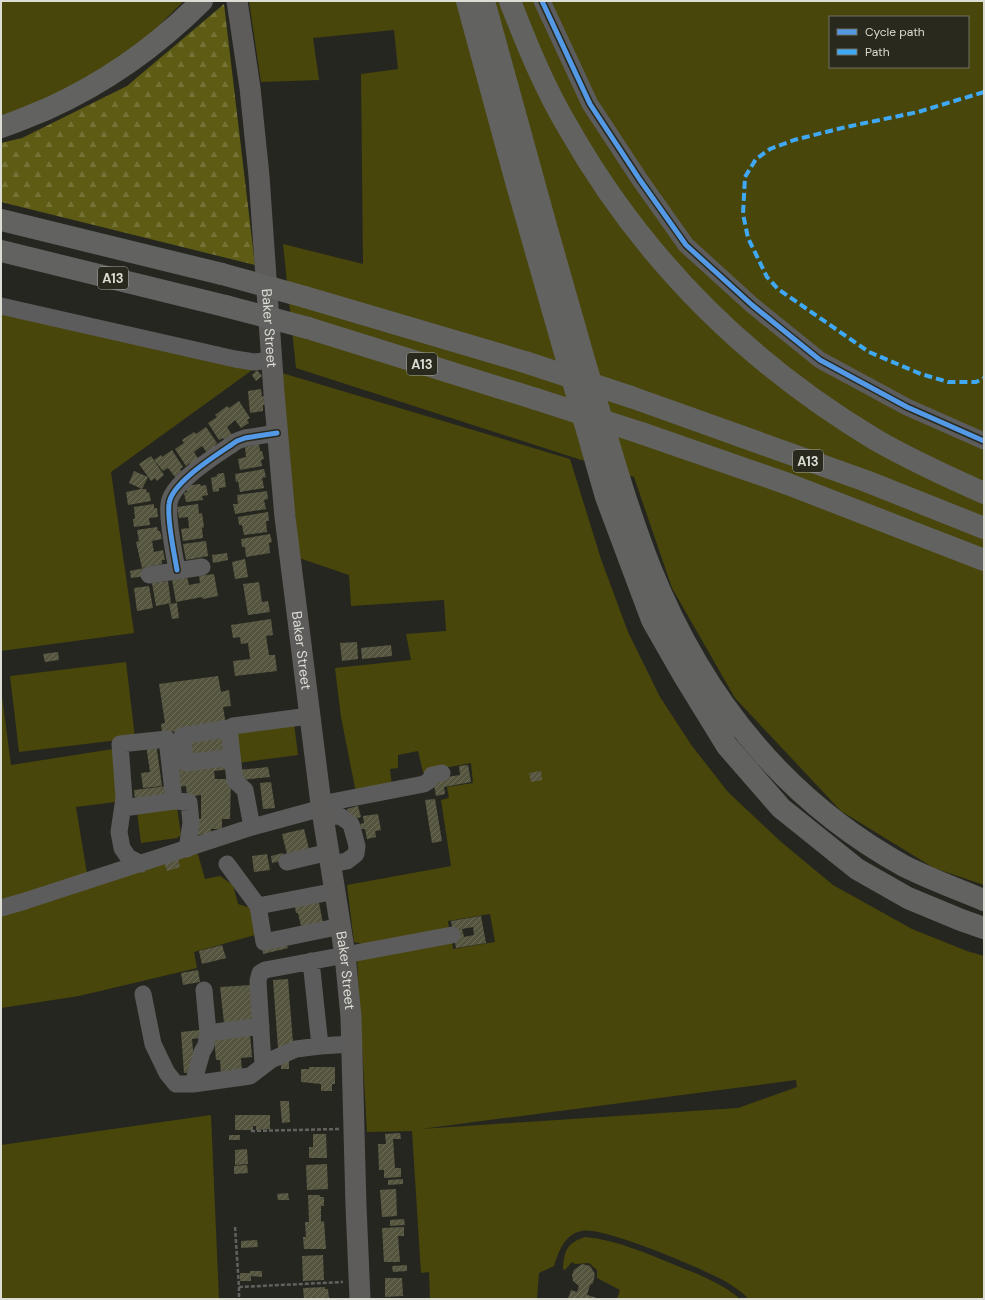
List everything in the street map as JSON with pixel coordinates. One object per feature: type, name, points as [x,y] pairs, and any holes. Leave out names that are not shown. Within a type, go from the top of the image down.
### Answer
[{"type":"highway","points":[[1,126],[32,115],[64,101],[120,69],[145,52],[170,32],[202,1]]},
{"type":"highway","points":[[467,1],[517,185],[606,497],[652,620],[727,746],[781,808],[857,869],[908,898],[984,928]]},
{"type":"highway","points":[[484,1],[519,130],[614,461],[650,567],[680,634],[720,699],[745,733],[782,774],[819,808],[838,824],[907,867],[984,900]]},
{"type":"highway","points":[[510,1],[550,94],[587,160],[629,221],[680,282],[709,312],[759,357],[815,400],[878,441],[949,478],[984,493]]},
{"type":"highway","name":"A13","points":[[1,220],[222,274],[525,362],[631,397],[866,481],[984,528]]},
{"type":"highway","name":"A13","points":[[1,251],[308,328],[536,399],[641,433],[788,484],[984,560]]},
{"type":"highway","points":[[883,520],[984,569]]},
{"type":"main road","name":"Baker Street","points":[[237,1],[250,88],[259,176],[277,433],[285,517],[309,716],[345,955],[352,1044],[360,1290]]},
{"type":"street","points":[[542,1],[590,104],[640,180],[686,245],[752,305],[820,360],[907,407],[984,441]]},
{"type":"street","points":[[1,306],[235,359],[254,362],[272,360]]},
{"type":"street","points":[[177,570],[169,515],[169,502],[173,492],[182,481],[237,441],[245,438],[277,433]]},
{"type":"street","points":[[149,575],[202,566]]},
{"type":"street","points":[[141,864],[128,857],[122,848],[119,832],[124,798],[120,744],[174,738],[233,726],[309,716]]},
{"type":"street","points":[[229,728],[235,781],[246,790],[252,827]]},
{"type":"street","points":[[174,738],[186,763],[232,757]]},
{"type":"street","points":[[174,738],[174,801]]},
{"type":"street","points":[[1,908],[252,827],[424,784],[428,782],[432,775],[442,773]]},
{"type":"street","points":[[123,808],[174,801],[189,802],[191,823],[187,849]]},
{"type":"street","points":[[287,862],[330,858],[347,861],[356,854],[357,846],[351,824],[340,816],[322,810]]},
{"type":"street","points":[[227,864],[258,906],[264,942],[341,926]]},
{"type":"street","points":[[258,906],[336,891]]},
{"type":"street","points":[[263,1064],[258,981],[260,973],[265,970],[452,935]]},
{"type":"street","points":[[311,961],[320,1046]]},
{"type":"street","points":[[193,1084],[202,1052],[206,1045],[208,1033],[204,990]]},
{"type":"street","points":[[142,994],[153,1044],[167,1073],[176,1084],[193,1084],[250,1076],[263,1064],[296,1050],[320,1046],[352,1044]]},
{"type":"street","points":[[208,1033],[261,1026]]},
{"type":"path","points":[[251,1131],[354,1128]]},
{"type":"path","points":[[235,1227],[240,1299]]},
{"type":"path","points":[[239,1288],[360,1290]]},
{"type":"shaded area","points":[[1,1],[184,1],[142,42],[64,92],[1,117]]},
{"type":"shaded area","points":[[249,1],[984,1],[984,885],[934,868],[841,811],[735,698],[672,588],[634,477],[296,368],[283,244],[363,264],[361,74],[398,69],[394,30],[313,38],[319,80],[261,82]]},
{"type":"shaded area","points":[[1,306],[255,368],[111,472],[134,633],[1,651]]},
{"type":"shaded area","points":[[282,373],[570,459],[601,559],[628,632],[660,697],[692,746],[728,792],[780,841],[833,885],[912,929],[967,951],[984,956],[984,1299],[749,1299],[725,1281],[675,1258],[610,1235],[593,1231],[581,1231],[570,1236],[566,1240],[560,1249],[554,1266],[539,1273],[537,1299],[430,1299],[429,1272],[421,1273],[412,1131],[367,1132],[357,960],[452,941],[453,949],[495,942],[490,914],[448,921],[449,930],[367,945],[354,942],[347,885],[451,866],[441,800],[449,798],[447,787],[473,783],[471,763],[423,772],[418,751],[398,755],[398,768],[390,769],[392,787],[356,793],[341,717],[335,668],[411,660],[406,634],[446,631],[444,600],[351,606],[349,575],[299,558]],"holes":[[[796,1080],[797,1087],[738,1108],[421,1129]]]},
{"type":"shaded area","points":[[126,662],[135,738],[19,752],[10,676]]},
{"type":"shaded area","points":[[1,689],[11,765],[126,747],[131,800],[76,807],[89,886],[197,851],[205,879],[220,876],[233,885],[238,904],[251,908],[255,935],[194,952],[197,968],[79,996],[1,1008]]},
{"type":"shaded area","points":[[294,723],[298,755],[238,763],[234,731]]},
{"type":"shaded area","points":[[177,807],[181,835],[177,838],[141,843],[137,812]]},
{"type":"shaded area","points":[[211,1115],[219,1299],[1,1299],[1,1145]]},
{"type":"shaded area","points":[[585,1237],[620,1244],[653,1256],[709,1279],[733,1293],[740,1299],[617,1299],[620,1290],[597,1278],[597,1270],[589,1263],[575,1264],[572,1262],[565,1270],[563,1269],[567,1249],[574,1242]]},
{"type":"green space","points":[[224,4],[255,265],[1,202],[1,143],[22,138],[127,86]]},
{"type":"building","points":[[257,370],[262,376],[256,381],[252,375]]},
{"type":"building","points":[[261,389],[262,397],[264,396],[265,405],[263,405],[263,411],[250,413],[248,391]]},
{"type":"building","points":[[239,401],[250,418],[247,420],[249,423],[241,428],[235,420],[227,427],[232,435],[224,440],[223,438],[219,440],[208,423],[217,417],[215,415],[227,406],[229,408]]},
{"type":"building","points":[[206,427],[217,443],[214,446],[216,448],[208,454],[202,446],[194,452],[199,460],[191,466],[190,463],[186,466],[175,449],[184,443],[182,440],[194,432],[196,434]]},
{"type":"building","points":[[259,444],[260,451],[262,451],[264,459],[261,460],[262,466],[240,470],[238,459],[246,457],[245,447]]},
{"type":"building","points":[[172,450],[183,467],[180,469],[182,472],[175,477],[168,468],[163,471],[154,460],[161,455],[162,457]]},
{"type":"building","points":[[151,456],[164,475],[157,481],[155,478],[151,481],[139,464]]},
{"type":"building","points":[[264,469],[266,477],[262,478],[264,488],[240,492],[235,474]]},
{"type":"building","points":[[134,471],[148,477],[142,489],[129,483]]},
{"type":"building","points":[[224,473],[226,487],[219,488],[219,491],[213,492],[211,478],[217,476],[217,474]]},
{"type":"building","points":[[200,484],[201,486],[206,485],[208,495],[202,496],[203,500],[186,502],[184,493],[187,492],[186,486]]},
{"type":"building","points":[[146,489],[147,493],[149,492],[151,501],[128,505],[126,492]]},
{"type":"building","points":[[267,491],[268,499],[264,500],[266,509],[235,514],[233,504],[238,504],[237,495]]},
{"type":"building","points":[[154,504],[154,508],[157,508],[158,517],[149,518],[150,525],[134,527],[134,507]]},
{"type":"building","points":[[198,504],[199,514],[202,513],[204,527],[202,528],[203,538],[183,541],[181,529],[189,528],[188,517],[179,518],[177,507]]},
{"type":"building","points":[[268,512],[269,521],[266,521],[267,532],[244,535],[242,525],[239,525],[238,517]]},
{"type":"building","points":[[157,527],[158,531],[160,531],[162,539],[152,541],[154,552],[163,550],[165,560],[162,560],[162,564],[142,568],[136,542],[139,541],[137,530]]},
{"type":"building","points":[[270,534],[272,542],[269,543],[270,553],[246,557],[245,547],[242,547],[241,539]]},
{"type":"building","points":[[206,541],[208,556],[186,560],[183,544]]},
{"type":"building","points":[[227,553],[228,560],[213,563],[212,555]]},
{"type":"building","points":[[245,559],[248,577],[235,579],[232,562]]},
{"type":"building","points":[[144,568],[146,576],[131,578],[130,571]]},
{"type":"building","points":[[214,574],[218,596],[203,599],[202,597],[176,602],[172,580],[187,577],[189,585],[200,583],[199,576]]},
{"type":"building","points":[[168,581],[171,603],[156,606],[152,583]]},
{"type":"building","points":[[259,582],[262,602],[268,601],[270,612],[248,615],[243,584]]},
{"type":"building","points":[[149,586],[153,608],[137,611],[134,588]]},
{"type":"building","points":[[177,603],[179,618],[172,619],[169,604]]},
{"type":"building","points":[[271,619],[273,635],[266,636],[269,655],[275,655],[277,671],[235,676],[233,661],[250,659],[248,643],[241,644],[240,637],[233,638],[231,625]]},
{"type":"building","points":[[357,642],[358,659],[342,661],[340,643]]},
{"type":"building","points":[[391,645],[392,656],[362,659],[361,648]]},
{"type":"building","points":[[58,652],[59,660],[45,662],[43,654]]},
{"type":"building","points":[[218,676],[221,692],[229,690],[231,706],[223,707],[226,725],[162,733],[161,724],[165,723],[159,684]]},
{"type":"building","points":[[226,733],[229,753],[188,758],[186,739]]},
{"type":"building","points":[[170,738],[183,767],[230,761],[231,769],[214,771],[215,779],[231,779],[230,819],[222,819],[222,829],[211,829],[212,834],[195,835],[194,821],[199,821],[199,819],[201,819],[201,795],[187,797],[186,786],[176,787]]},
{"type":"building","points":[[156,743],[162,786],[143,788],[141,773],[150,772],[146,745]]},
{"type":"building","points":[[468,765],[471,782],[444,787],[445,794],[436,796],[433,779],[460,775],[459,766]]},
{"type":"building","points":[[268,767],[270,777],[240,780],[239,770]]},
{"type":"building","points":[[541,771],[542,780],[531,782],[529,773]]},
{"type":"building","points":[[271,782],[275,808],[263,809],[260,783]]},
{"type":"building","points":[[167,786],[169,796],[135,800],[134,790]]},
{"type":"building","points":[[435,799],[442,841],[432,843],[425,800]]},
{"type":"building","points":[[358,806],[361,817],[350,820],[347,809]]},
{"type":"building","points":[[378,814],[381,830],[375,831],[376,837],[367,839],[365,829],[361,829],[360,824],[364,823],[363,816]]},
{"type":"building","points":[[304,829],[309,849],[287,854],[282,834]]},
{"type":"building","points":[[283,853],[285,860],[272,863],[271,856]]},
{"type":"building","points":[[267,854],[270,870],[254,872],[252,856]]},
{"type":"building","points":[[178,859],[180,867],[167,871],[164,863]]},
{"type":"building","points":[[318,898],[323,923],[301,926],[294,902]]},
{"type":"building","points":[[481,916],[486,943],[456,948],[451,921]],"holes":[[[473,927],[474,935],[464,937],[462,929]]]},
{"type":"building","points":[[286,942],[288,948],[263,954],[262,947]]},
{"type":"building","points":[[222,945],[226,958],[202,964],[199,951]]},
{"type":"building","points":[[198,970],[200,982],[183,985],[181,973]]},
{"type":"building","points":[[288,979],[293,1043],[278,1048],[273,980]]},
{"type":"building","points":[[251,985],[254,1020],[224,1023],[220,987]]},
{"type":"building","points":[[200,1030],[200,1038],[192,1039],[195,1072],[184,1073],[181,1032]]},
{"type":"building","points":[[250,1033],[252,1057],[241,1058],[242,1072],[221,1074],[220,1060],[216,1060],[214,1037]]},
{"type":"building","points":[[289,1060],[289,1069],[281,1069],[281,1061]]},
{"type":"building","points":[[309,1067],[335,1067],[335,1084],[332,1084],[332,1091],[321,1091],[321,1084],[301,1082],[301,1069],[309,1069]]},
{"type":"building","points":[[280,1101],[289,1101],[290,1122],[282,1123]]},
{"type":"building","points":[[235,1115],[270,1115],[270,1129],[256,1130],[256,1126],[253,1126],[253,1130],[235,1130]]},
{"type":"building","points":[[400,1133],[401,1139],[393,1139],[395,1168],[401,1168],[401,1177],[384,1178],[384,1170],[379,1170],[378,1144],[386,1144],[385,1134]]},
{"type":"building","points":[[313,1134],[326,1134],[327,1158],[309,1158],[309,1147],[313,1147]]},
{"type":"building","points":[[229,1135],[240,1135],[240,1140],[229,1140]]},
{"type":"building","points":[[247,1149],[248,1164],[235,1165],[235,1150]]},
{"type":"building","points":[[327,1164],[328,1189],[307,1190],[306,1165]]},
{"type":"building","points":[[247,1165],[248,1173],[234,1174],[234,1166]]},
{"type":"building","points":[[403,1179],[403,1184],[388,1185],[388,1180]]},
{"type":"building","points":[[396,1189],[397,1216],[382,1217],[380,1190]]},
{"type":"building","points":[[288,1193],[289,1200],[278,1200],[277,1194]]},
{"type":"building","points":[[308,1195],[320,1195],[320,1197],[324,1197],[324,1206],[321,1206],[321,1222],[324,1221],[326,1249],[304,1249],[303,1237],[306,1237],[305,1222],[309,1222]]},
{"type":"building","points":[[404,1219],[405,1225],[390,1226],[390,1220]]},
{"type":"building","points":[[404,1227],[404,1236],[398,1236],[400,1262],[384,1262],[382,1228]]},
{"type":"building","points":[[257,1240],[258,1247],[241,1248],[241,1241]]},
{"type":"building","points":[[323,1255],[324,1280],[303,1281],[302,1256]]},
{"type":"building","points":[[582,1264],[590,1266],[595,1274],[593,1283],[590,1285],[587,1295],[601,1299],[568,1299],[571,1290],[577,1292],[579,1286],[573,1281],[572,1275],[574,1270]]},
{"type":"building","points":[[407,1265],[407,1271],[393,1272],[392,1266]]},
{"type":"building","points":[[250,1271],[262,1271],[262,1277],[251,1276],[251,1281],[240,1281],[240,1273],[250,1273]]},
{"type":"building","points":[[385,1278],[402,1278],[403,1296],[385,1297]]},
{"type":"building","points":[[325,1287],[325,1289],[328,1289],[329,1299],[304,1299],[303,1288]]},
{"type":"marked path","points":[[984,92],[918,112],[846,127],[794,140],[770,149],[756,159],[745,177],[743,214],[748,238],[767,277],[778,289],[869,352],[921,374],[948,382],[976,382],[984,378]]},
{"type":"cycle path","points":[[542,1],[590,104],[640,180],[686,245],[752,305],[820,360],[907,407],[984,441]]},
{"type":"cycle path","points":[[177,570],[169,519],[169,504],[172,495],[178,487],[197,469],[237,441],[245,438],[277,433]]}]
